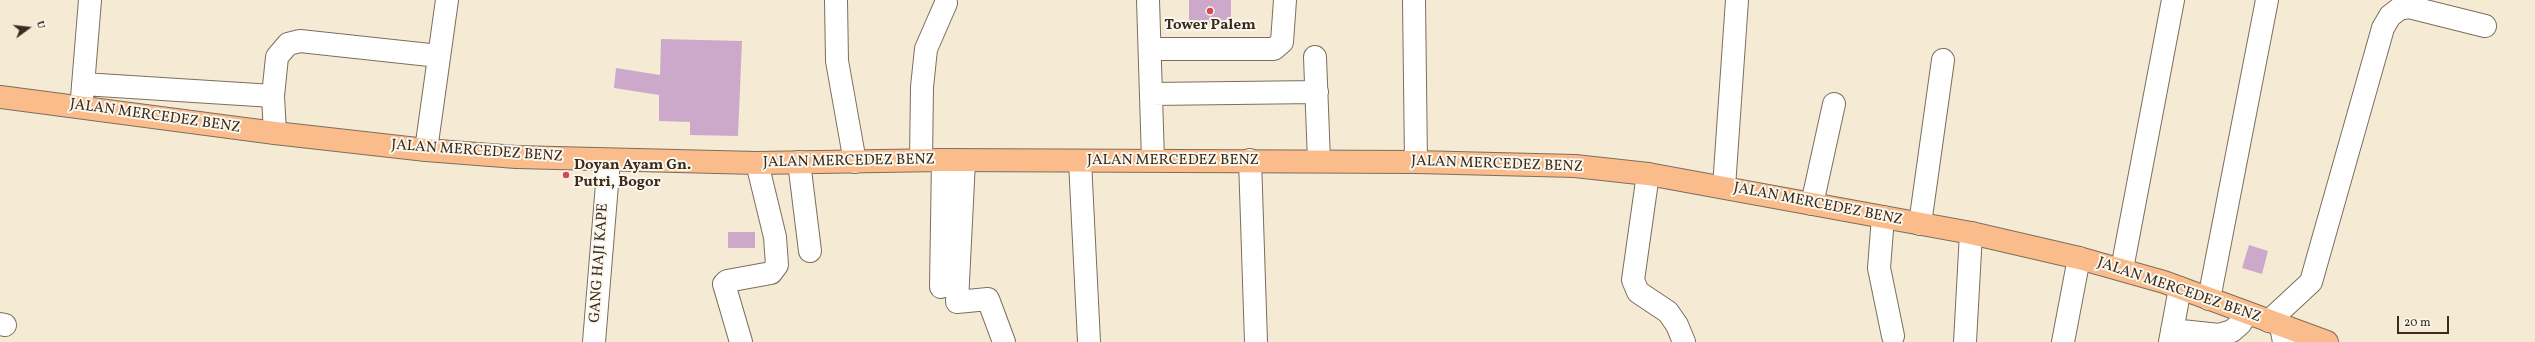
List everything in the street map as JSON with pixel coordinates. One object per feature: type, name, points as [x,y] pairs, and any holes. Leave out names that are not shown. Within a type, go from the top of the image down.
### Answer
[{"type":"main road","name":"JALAN MERCEDEZ BENZ","points":[[0,97],[275,133],[426,150],[608,160],[757,163],[921,160],[1250,160],[1575,166],[1648,174],[1724,187],[1971,233],[2079,258],[2122,269],[2180,288],[2247,313],[2278,330],[2327,342]]},
{"type":"street","points":[[81,108],[90,0]]},
{"type":"street","points":[[426,150],[447,0]]},
{"type":"street","points":[[836,0],[837,61],[854,162]]},
{"type":"street","points":[[1148,0],[1153,160]]},
{"type":"street","points":[[1150,49],[1274,49],[1282,42],[1285,0]]},
{"type":"street","points":[[1414,0],[1416,162]]},
{"type":"street","points":[[1724,187],[1737,0]]},
{"type":"street","points":[[2122,269],[2173,0]]},
{"type":"street","points":[[2209,299],[2267,0]]},
{"type":"street","points":[[921,160],[922,87],[926,49],[946,3]]},
{"type":"street","points":[[2278,330],[2311,282],[2383,28],[2390,16],[2399,9],[2409,7],[2485,26]]},
{"type":"street","points":[[275,133],[273,96],[277,57],[288,44],[300,41],[439,56]]},
{"type":"street","points":[[1315,57],[1319,161]]},
{"type":"street","points":[[1920,224],[1943,60]]},
{"type":"street","points":[[83,84],[273,96]]},
{"type":"street","points":[[1151,94],[1317,92]]},
{"type":"street","points":[[1812,204],[1834,104]]},
{"type":"street","name":"GANG HAJI KAPE","points":[[594,342],[608,160]]},
{"type":"street","points":[[940,287],[943,160]]},
{"type":"street","points":[[1250,160],[1256,342]]},
{"type":"street","points":[[964,161],[957,302],[988,299],[1004,342]]},
{"type":"street","points":[[1080,161],[1089,342]]},
{"type":"street","points":[[775,237],[809,241],[799,162]]},
{"type":"street","points":[[741,342],[724,284],[727,280],[771,273],[774,270],[777,260],[775,237],[757,163]]},
{"type":"street","points":[[1648,174],[1633,280],[1638,292],[1668,312],[1677,325],[1684,342]]},
{"type":"street","points":[[1883,217],[1879,268],[1893,336]]},
{"type":"street","points":[[1965,342],[1971,233]]},
{"type":"street","points":[[2063,342],[2079,258]]},
{"type":"street","points":[[2180,288],[2171,336],[2219,335],[2232,331],[2247,313]]},
{"type":"building","name":"Tower Palem","points":[[1189,0],[1231,0],[1231,23],[1189,24]]},
{"type":"building","points":[[661,39],[742,41],[738,136],[690,135],[690,122],[659,121],[659,95],[614,88],[616,68],[660,75]]},
{"type":"building","points":[[728,232],[755,232],[755,248],[728,248]]},
{"type":"building","points":[[2249,245],[2268,251],[2262,274],[2242,268]]},
{"type":"place","name":"Tower Palem","points":[[1210,11]]},
{"type":"place","name":"Doyan Ayam Gn. Putri, Bogor","points":[[566,175]]}]
